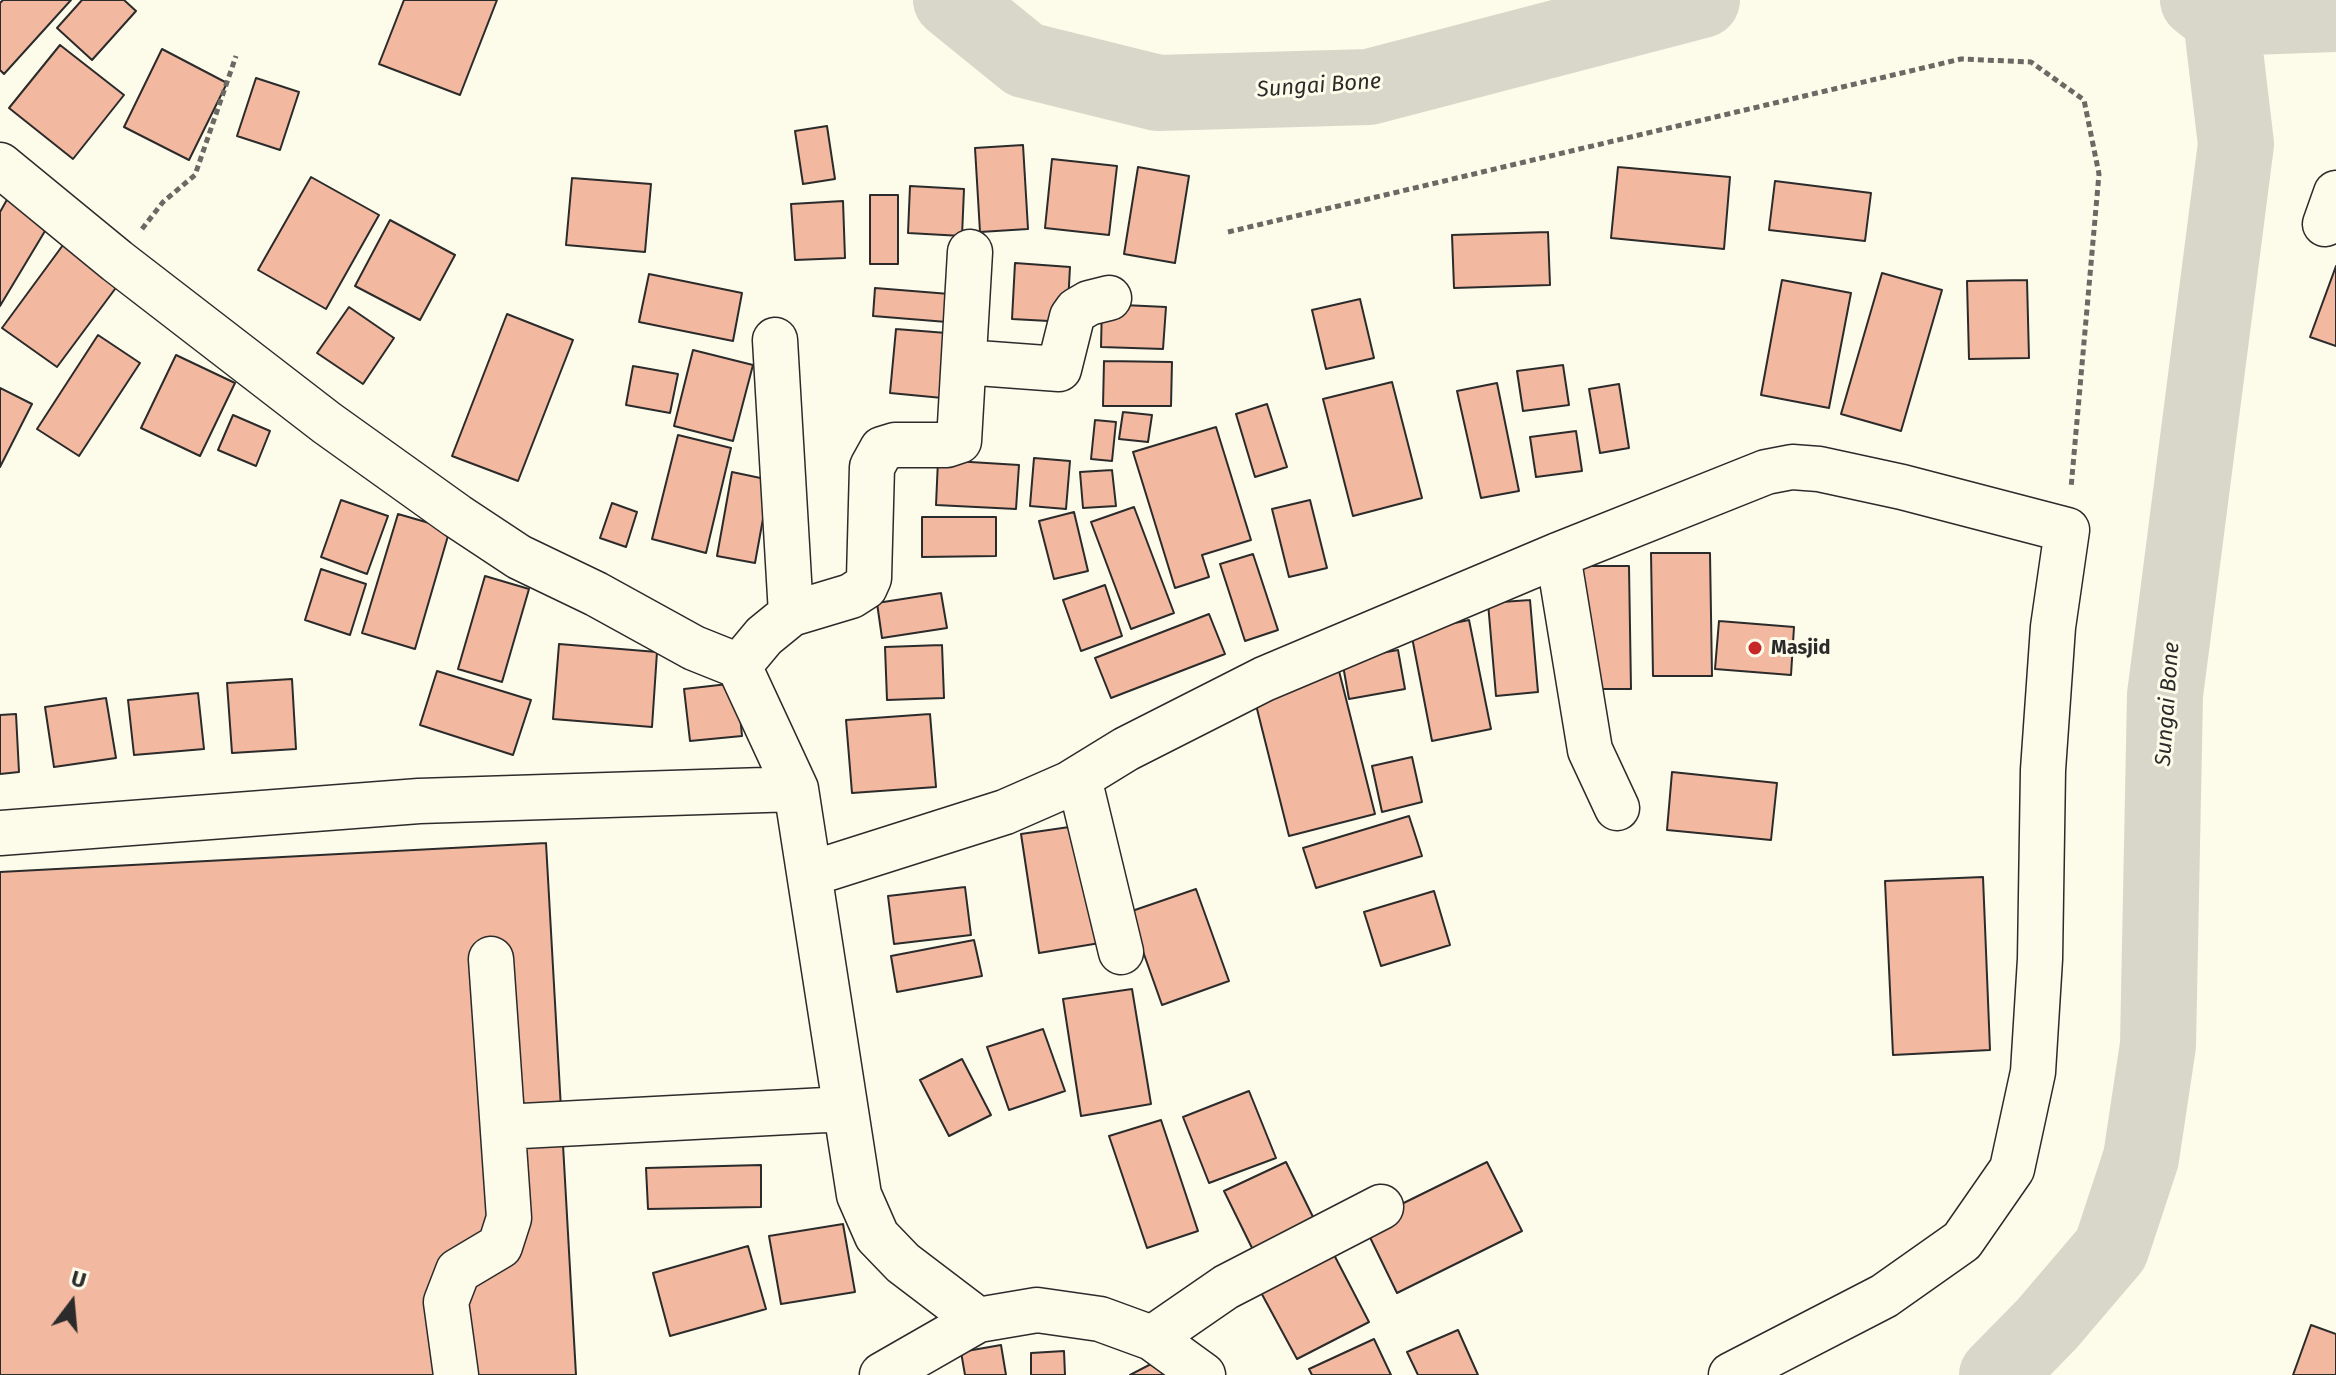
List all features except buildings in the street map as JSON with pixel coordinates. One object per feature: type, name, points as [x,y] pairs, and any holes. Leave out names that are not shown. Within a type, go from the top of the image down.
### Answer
[{"type":"street","points":[[0,165],[117,261],[327,423],[507,549],[694,648],[739,666],[796,789],[859,1195],[877,1236],[903,1263],[978,1320]]},
{"type":"street","points":[[739,666],[764,636],[791,614],[851,596],[865,587],[869,578],[872,474],[882,449],[895,445],[957,444],[961,429],[970,252]]},
{"type":"street","points":[[964,362],[1059,369],[1072,317],[1089,303],[1109,298]]},
{"type":"street","points":[[775,340],[791,614]]},
{"type":"street","points":[[810,874],[1005,812],[1079,778],[1126,749],[1264,679],[1558,555],[1766,472],[1792,467],[1819,469],[2067,530],[2053,627],[2044,754],[2040,959],[2033,1072],[2012,1169],[1962,1241],[1884,1296],[1731,1375]]},
{"type":"street","points":[[1558,555],[1590,750],[1617,808]]},
{"type":"street","points":[[1079,778],[1121,952]]},
{"type":"street","points":[[0,833],[419,801],[796,789]]},
{"type":"street","points":[[456,1375],[446,1302],[458,1271],[500,1246],[509,1218],[491,959]]},
{"type":"street","points":[[503,1127],[845,1109]]},
{"type":"street","points":[[1152,1338],[1226,1287],[1381,1207]]},
{"type":"street","points":[[882,1375],[978,1320],[1037,1310],[1100,1319],[1152,1338],[1203,1375]]},
{"type":"path","points":[[117,261],[163,202],[195,175],[236,56]]},
{"type":"path","points":[[1228,232],[1961,59],[2031,62],[2084,100],[2099,174],[2067,530]]},
{"type":"waterway","name":"Sungai Bone","points":[[951,0],[1025,60],[1158,93],[1369,87],[1702,0]]},
{"type":"waterway","name":"Sungai Bone","points":[[1997,1375],[2047,1324],[2111,1249],[2141,1158],[2158,1045],[2165,695],[2236,144],[2221,18],[2198,0]]},
{"type":"waterway","points":[[2221,18],[2336,14]]},
{"type":"place","name":"Masjid","points":[[1755,648]]}]
